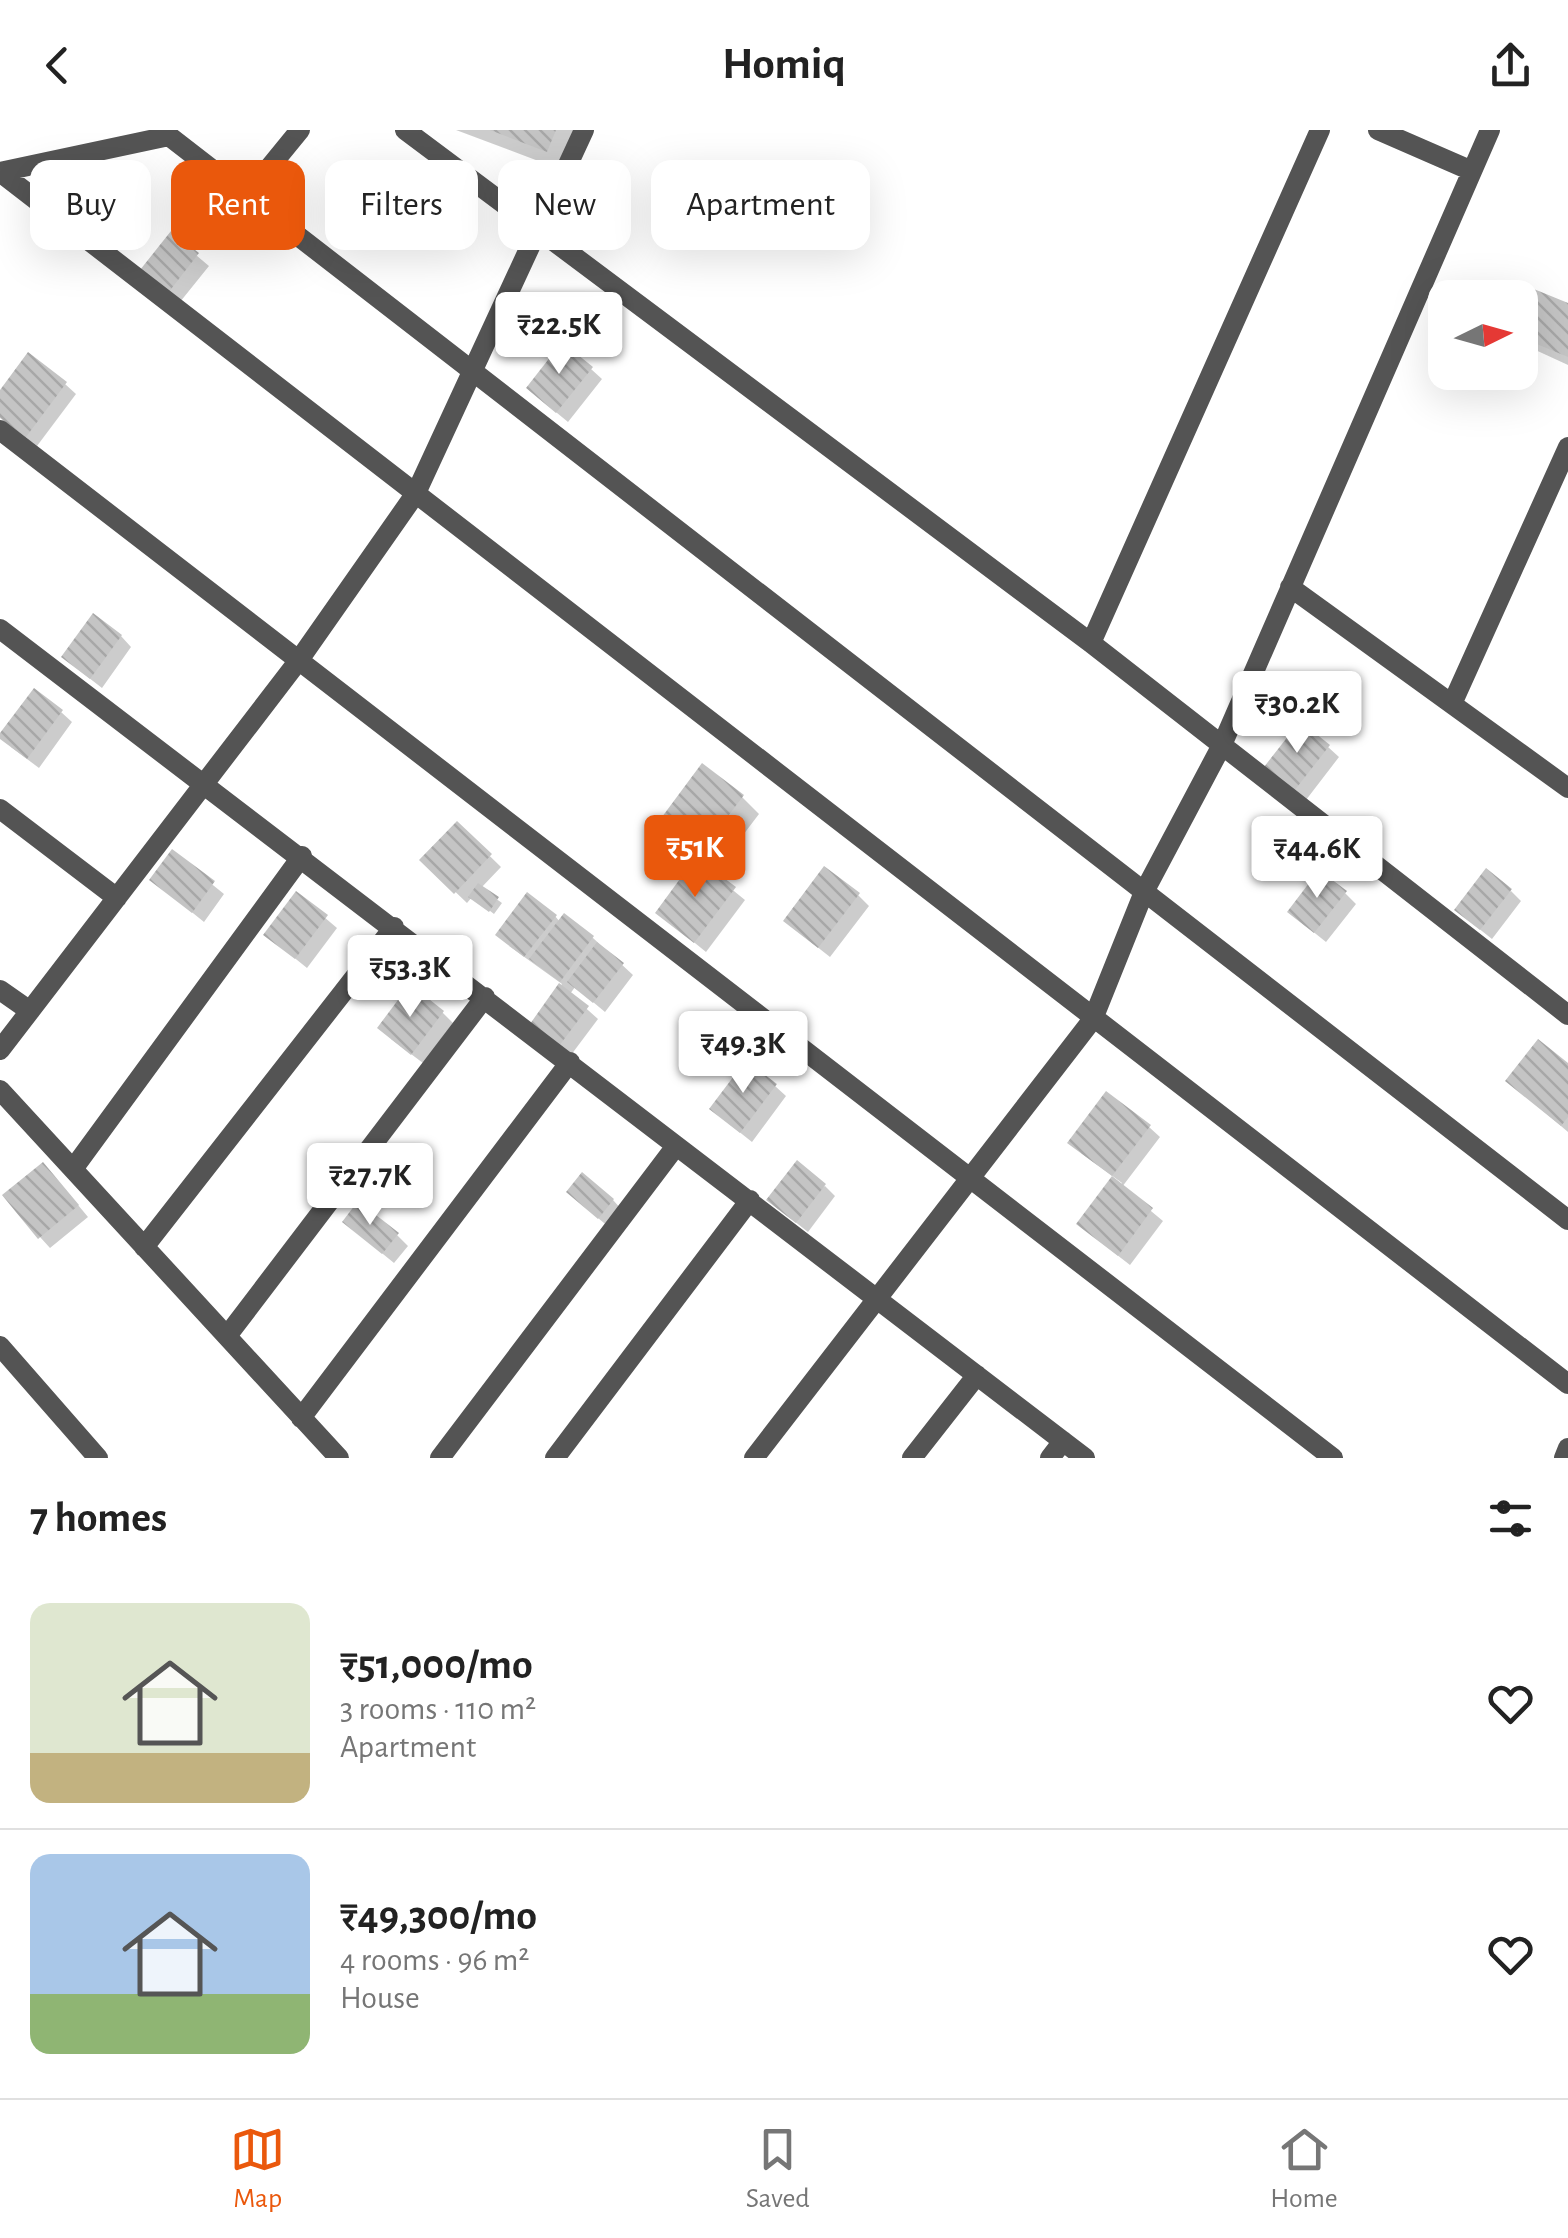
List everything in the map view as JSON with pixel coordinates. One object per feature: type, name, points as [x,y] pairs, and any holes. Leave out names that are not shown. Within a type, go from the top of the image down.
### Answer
[{"type":"street","points":[[275,160],[300,130]]},
{"type":"street","points":[[406,130],[498,200]]},
{"type":"street","points":[[571,160],[584,130]]},
{"type":"street","points":[[1091,643],[1320,130]]},
{"type":"street","points":[[1378,130],[1472,171]]},
{"type":"street","points":[[754,1458],[1092,1019],[1144,892],[1222,745],[1490,130]]},
{"type":"street","points":[[200,160],[170,136],[124,138],[0,172],[1568,1384]]},
{"type":"street","points":[[305,242],[1568,1220]]},
{"type":"street","points":[[0,1050],[299,660],[416,494],[470,370],[531,250]]},
{"type":"street","points":[[564,250],[1091,643],[1568,1015]]},
{"type":"street","points":[[0,430],[1333,1458]]},
{"type":"street","points":[[1452,704],[1568,447]]},
{"type":"street","points":[[1290,587],[1568,788]]},
{"type":"street","points":[[0,629],[977,1374],[1057,1450],[1085,1458]]},
{"type":"street","points":[[0,809],[117,898]]},
{"type":"street","points":[[73,1169],[302,856]]},
{"type":"street","points":[[144,1247],[394,927]]},
{"type":"street","points":[[0,990],[30,1011]]},
{"type":"street","points":[[227,1336],[486,998]]},
{"type":"street","points":[[301,1418],[570,1062]]},
{"type":"street","points":[[0,1090],[340,1458]]},
{"type":"street","points":[[440,1458],[676,1146]]},
{"type":"street","points":[[554,1458],[750,1200]]},
{"type":"street","points":[[0,1346],[98,1458]]},
{"type":"street","points":[[912,1458],[977,1374]]},
{"type":"street","points":[[1564,1458],[1568,1448]]},
{"type":"building","points":[[490,130],[556,130],[547,152]]},
{"type":"building","points":[[171,231],[171,250],[199,253],[168,293],[140,270]]},
{"type":"building","points":[[1538,291],[1568,303],[1568,357],[1538,344]]},
{"type":"building","points":[[562,342],[593,367],[556,413],[526,388]]},
{"type":"building","points":[[28,352],[67,382],[26,437],[0,418],[0,390]]},
{"type":"building","points":[[93,613],[122,635],[90,679],[61,657]]},
{"type":"building","points":[[34,688],[63,710],[27,759],[0,739],[0,733]]},
{"type":"building","points":[[1300,721],[1330,745],[1294,791],[1264,767]]},
{"type":"building","points":[[702,763],[744,795],[700,853],[659,821]]},
{"type":"building","points":[[457,821],[492,854],[454,894],[419,860]]},
{"type":"building","points":[[172,849],[215,881],[192,913],[149,880]]},
{"type":"building","points":[[696,857],[736,887],[694,943],[655,913]]},
{"type":"building","points":[[824,866],[860,893],[818,948],[783,921]]},
{"type":"building","points":[[1486,868],[1512,889],[1480,930],[1454,910]]},
{"type":"building","points":[[1319,870],[1347,891],[1314,933],[1287,912]]},
{"type":"building","points":[[478,883],[499,897],[489,912],[468,897]]},
{"type":"building","points":[[296,891],[328,915],[295,959],[263,935]]},
{"type":"building","points":[[527,892],[557,915],[524,957],[495,935]]},
{"type":"building","points":[[564,913],[594,936],[560,982],[529,959]]},
{"type":"building","points":[[597,942],[624,963],[593,1003],[567,982]]},
{"type":"building","points":[[559,983],[589,1006],[559,1046],[530,1024]]},
{"type":"building","points":[[410,984],[444,1011],[411,1055],[377,1028]]},
{"type":"building","points":[[1538,1039],[1568,1063],[1568,1117],[1561,1126],[1505,1081]]},
{"type":"building","points":[[746,1060],[777,1084],[740,1133],[709,1109]]},
{"type":"building","points":[[1106,1091],[1151,1125],[1112,1176],[1067,1143]]},
{"type":"building","points":[[797,1160],[826,1184],[796,1223],[766,1200]]},
{"type":"building","points":[[43,1162],[79,1205],[38,1239],[2,1195]]},
{"type":"building","points":[[582,1172],[614,1199],[598,1219],[566,1192]]},
{"type":"building","points":[[1112,1176],[1153,1208],[1118,1256],[1076,1224]]},
{"type":"building","points":[[358,1201],[399,1233],[382,1254],[342,1222]]}]
